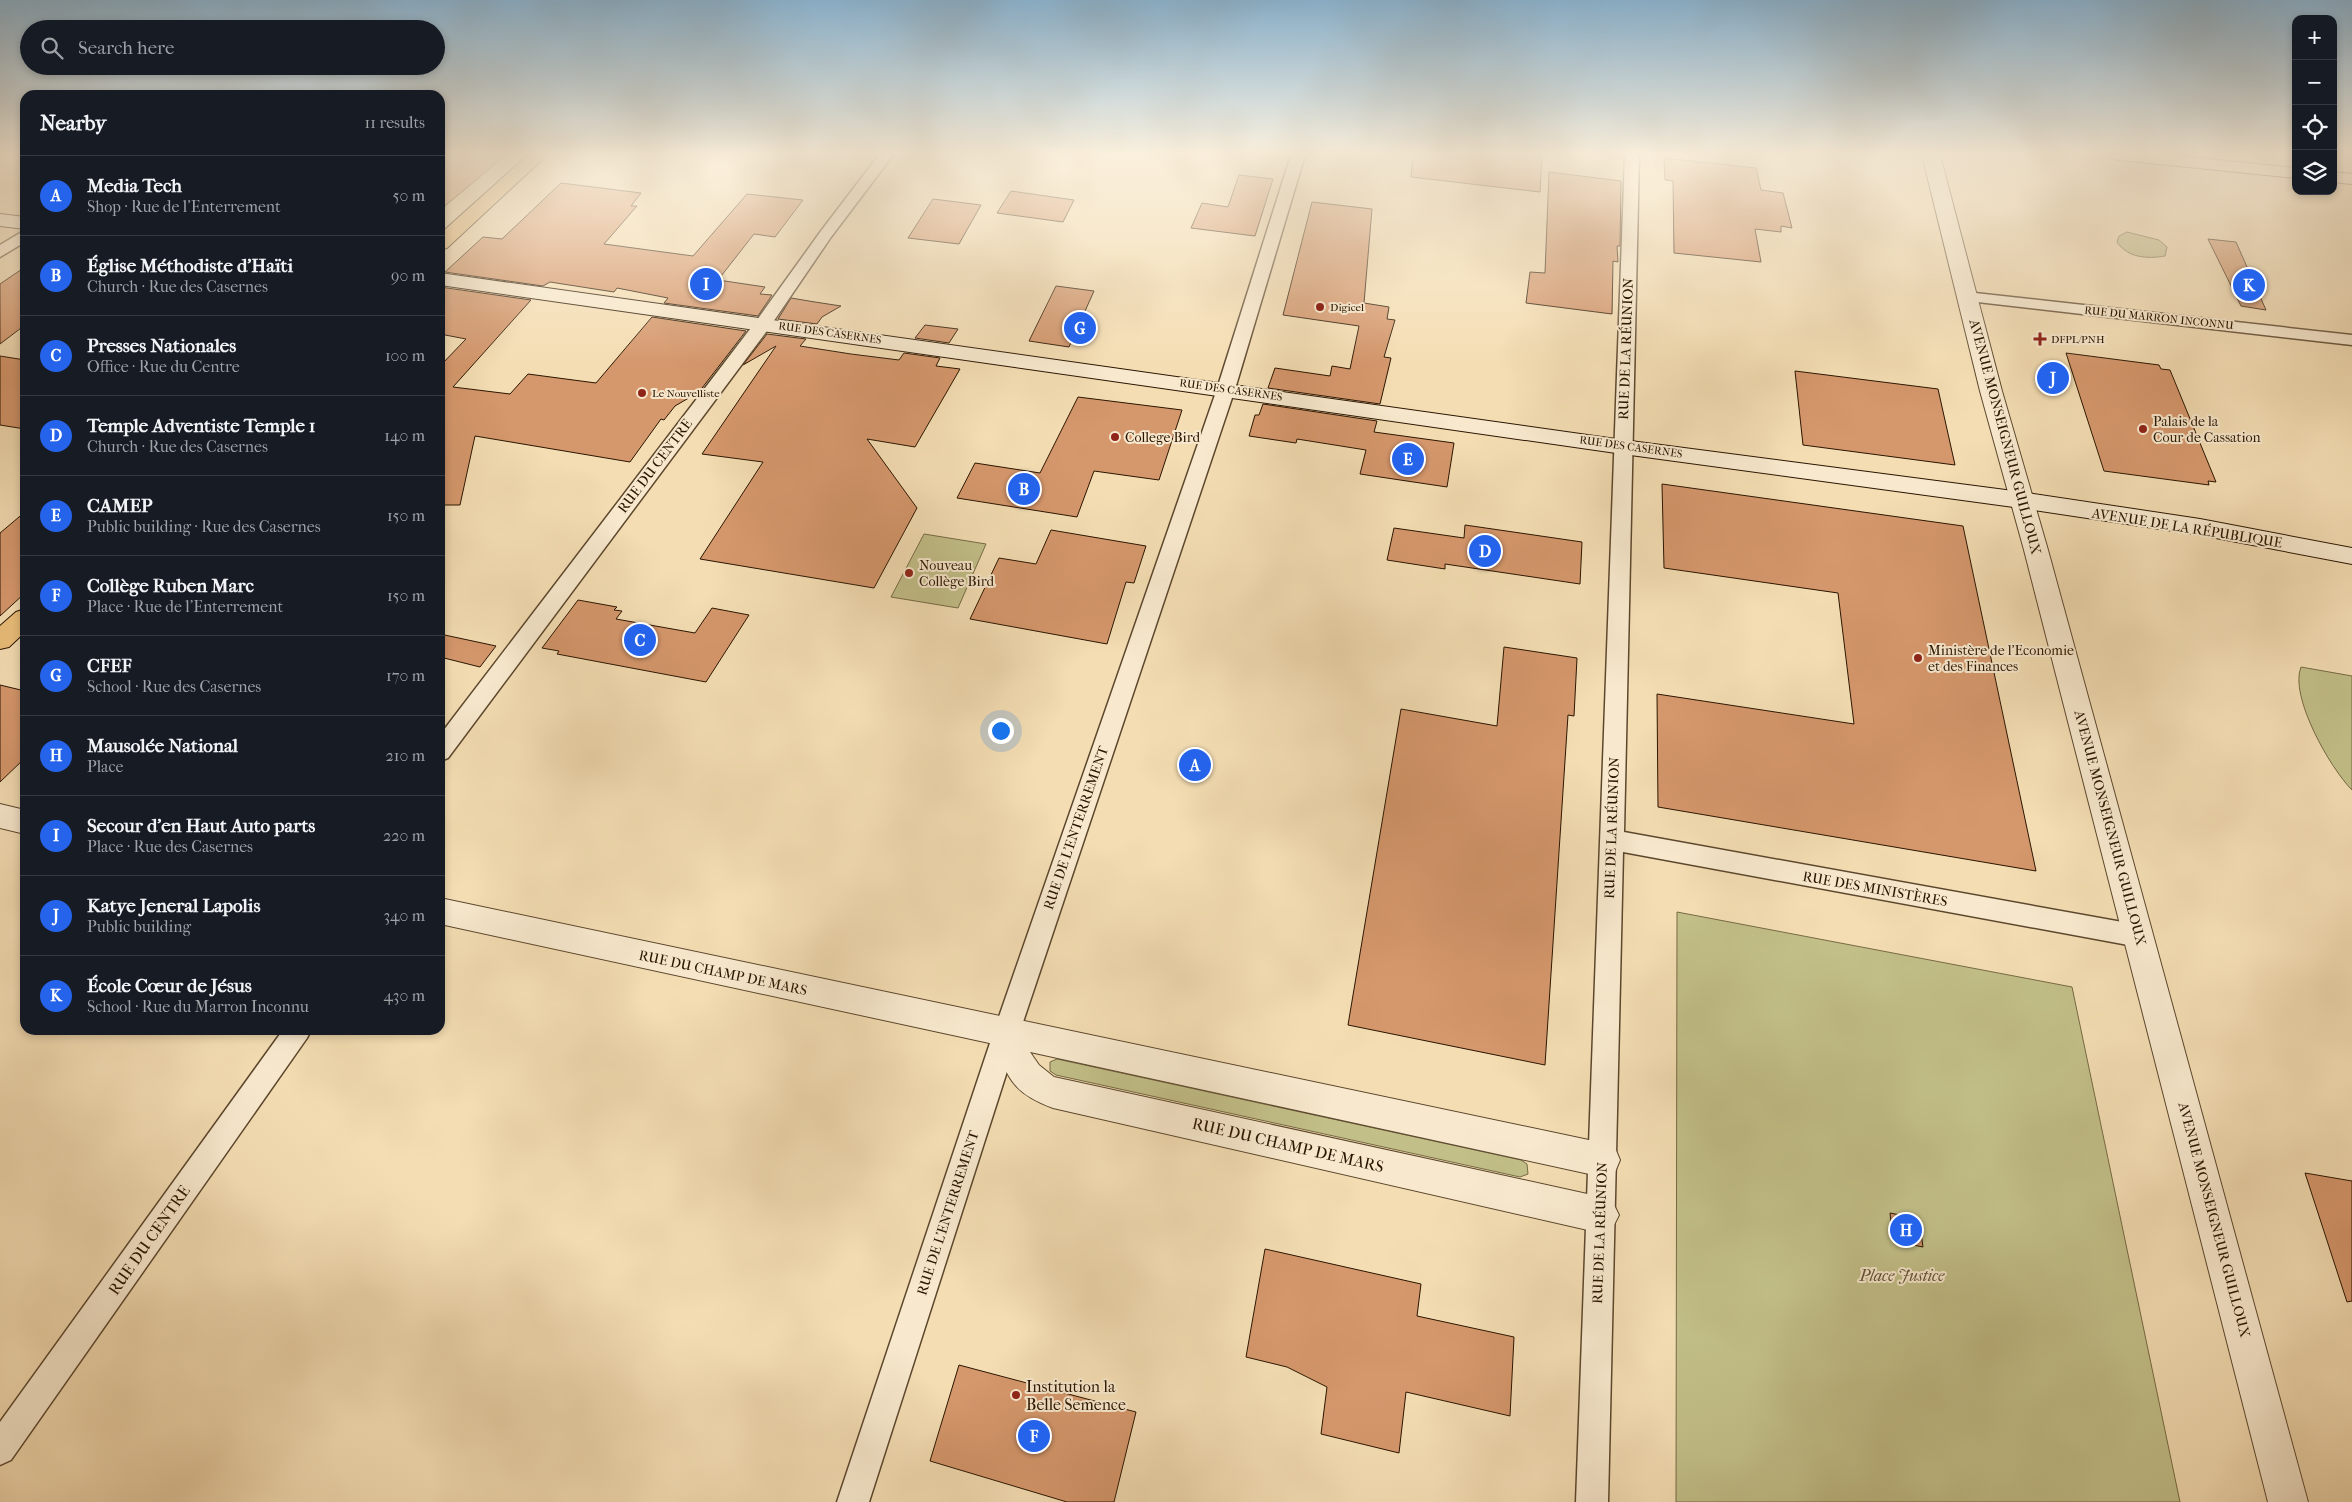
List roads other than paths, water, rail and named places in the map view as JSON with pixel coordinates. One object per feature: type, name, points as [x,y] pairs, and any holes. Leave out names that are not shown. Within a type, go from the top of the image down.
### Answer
[{"type":"main road","points":[[445,239],[461,225]]},
{"type":"main road","points":[[0,640],[20,622]]},
{"type":"street","name":"RUE DU CENTRE","points":[[445,745],[763,324],[833,225]]},
{"type":"street","name":"RUE DE L'ENTERREMENT","points":[[854,1502],[1006,1034],[1226,389],[1276,225]]},
{"type":"street","name":"RUE DE LA RÉUNION","points":[[1592,1502],[1630,225]]},
{"type":"street","name":"AVENUE MONSEIGNEUR GUILLOUX","points":[[1948,225],[2288,1502]]},
{"type":"street","points":[[0,252],[20,238]]},
{"type":"street","name":"RUE DES CASERNES","points":[[445,280],[1623,446],[2021,500]]},
{"type":"street","name":"RUE DU MARRON INCONNU","points":[[1966,296],[2352,340]]},
{"type":"street","name":"AVENUE DE LA RÉPUBLIQUE","points":[[2021,500],[2200,527],[2352,556]]},
{"type":"street","points":[[0,816],[20,821]]},
{"type":"street","name":"RUE DES MINISTÈRES","points":[[1612,840],[2139,936]]},
{"type":"street","name":"RUE DU CHAMP DE MARS","points":[[445,912],[1006,1034],[1602,1160]]},
{"type":"street","name":"RUE DU CHAMP DE MARS","points":[[1006,1034],[1028,1078],[1042,1088],[1053,1092],[1601,1215]]},
{"type":"street","name":"RUE DU CENTRE","points":[[0,1449],[294,1035]]},
{"type":"place","name":"Secour d'en Haut Auto parts","points":[[706,284]]},
{"type":"place","name":"École Cœur de Jésus","points":[[2249,285]]},
{"type":"place","name":"Digicel","points":[[1320,307]]},
{"type":"place","name":"CFEF","points":[[1080,328]]},
{"type":"place","name":"DFPL/PNH","points":[[2040,339]]},
{"type":"place","name":"Katye Jeneral Lapolis","points":[[2053,378]]},
{"type":"place","name":"Le Nouvelliste","points":[[642,393]]},
{"type":"place","name":"Palais de la Cour de Cassation","points":[[2143,429]]},
{"type":"place","name":"College Bird","points":[[1115,437]]},
{"type":"place","name":"CAMEP","points":[[1408,459]]},
{"type":"place","name":"Église Méthodiste d'Haïti","points":[[1024,489]]},
{"type":"place","name":"Temple Adventiste Temple 1","points":[[1485,551]]},
{"type":"place","name":"Nouveau Collège Bird","points":[[909,573]]},
{"type":"place","name":"Presses Nationales","points":[[640,640]]},
{"type":"place","name":"Ministère de l'Economie et des Finances","points":[[1918,658]]},
{"type":"place","name":"Media Tech","points":[[1195,765]]},
{"type":"place","name":"Mausolée National","points":[[1906,1230]]},
{"type":"place","name":"Institution la Belle Semence","points":[[1016,1395]]},
{"type":"place","name":"Collège Ruben Marc","points":[[1034,1436]]},
{"type":"park label","name":"Place Justice","points":[[1902,1275]]}]
